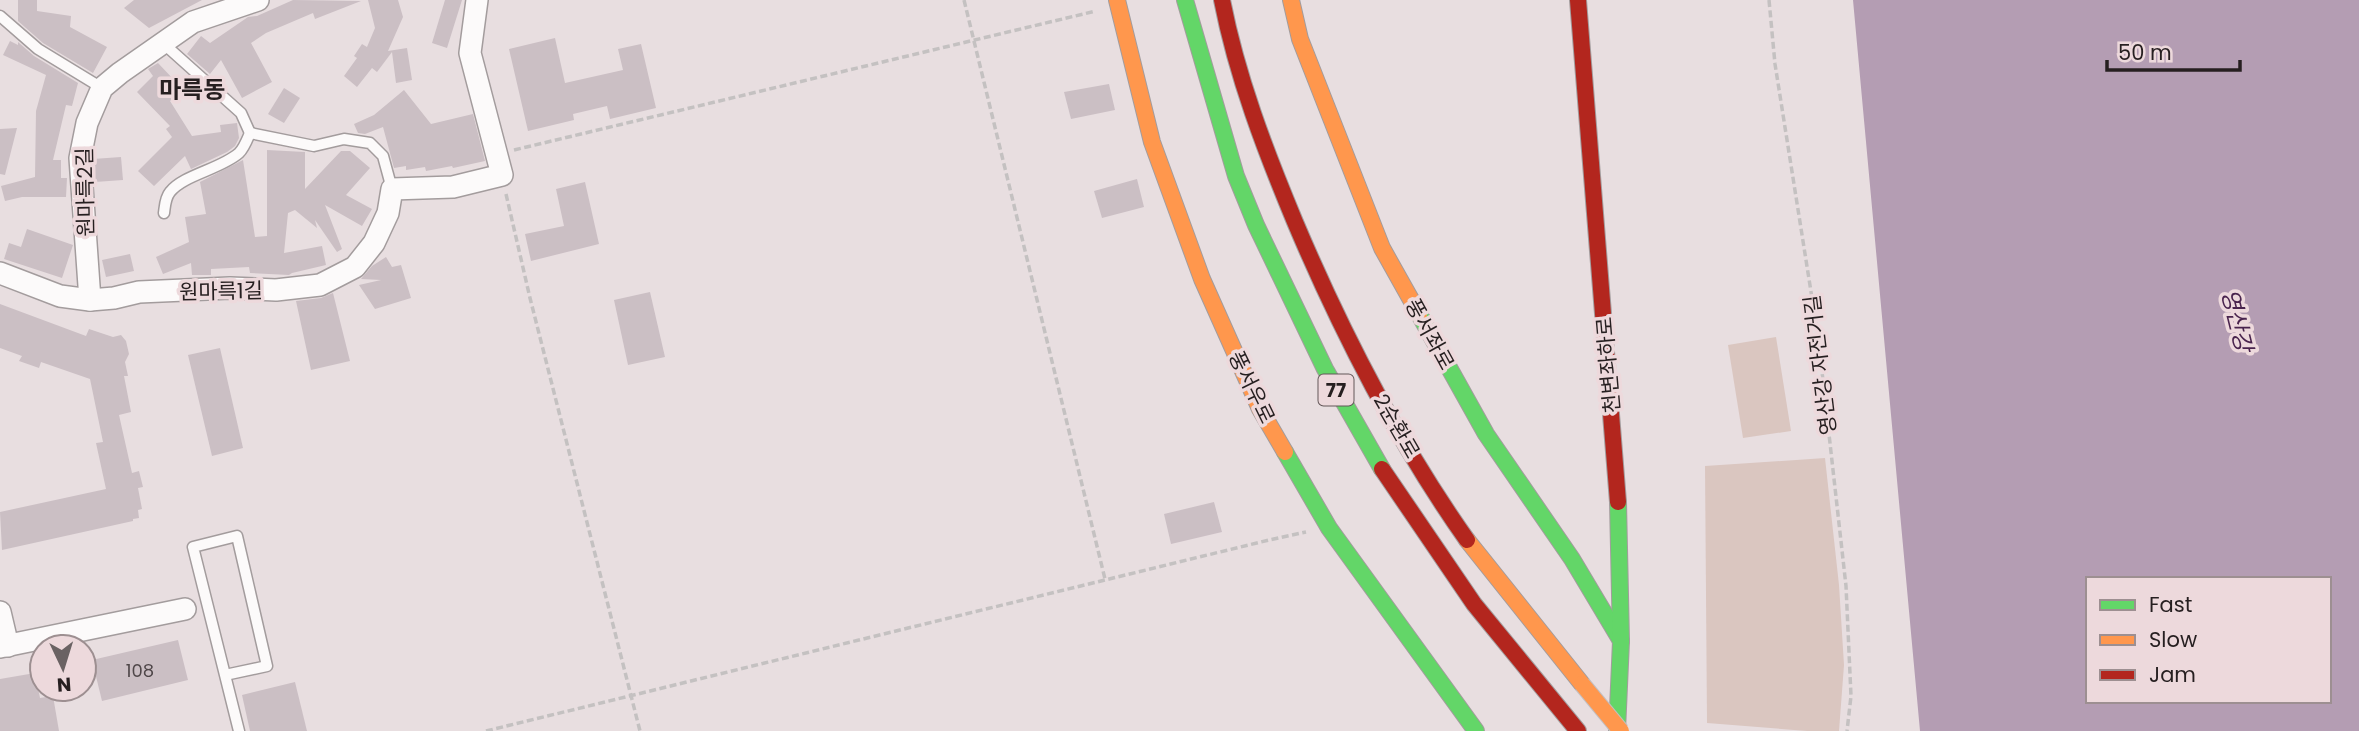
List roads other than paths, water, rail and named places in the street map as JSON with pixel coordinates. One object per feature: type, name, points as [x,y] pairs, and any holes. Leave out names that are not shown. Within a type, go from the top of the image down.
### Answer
[{"type":"main road","name":"2순환로","points":[[1185,0],[1236,176],[1256,225],[1325,369],[1374,457],[1474,604],[1578,731]]},
{"type":"main road","name":"2순환로","points":[[1222,0],[1227,29],[1264,147],[1312,262],[1391,418],[1458,526],[1619,731]]},
{"type":"main road","name":"풍서좌로","points":[[1291,0],[1300,39],[1382,248],[1486,434],[1572,559],[1621,641]]},
{"type":"main road","name":"천변좌하로","points":[[1578,0],[1618,485],[1621,641],[1619,731]]},
{"type":"main road","name":"풍서우로","points":[[1118,3],[1152,142],[1202,279],[1260,409],[1328,528],[1476,731]]},
{"type":"street","name":"원마륵2길","points":[[90,300],[80,158],[87,123],[102,88],[193,22],[258,0]]},
{"type":"street","points":[[392,189],[453,187],[499,165],[470,53],[477,0]]},
{"type":"street","name":"원마륵1길","points":[[0,273],[60,296],[90,300],[139,292],[230,288],[276,290],[320,285],[355,267],[374,243],[388,213],[392,189]]},
{"type":"street","points":[[0,612],[4,646],[185,609]]},
{"type":"lane","points":[[0,16],[38,49],[102,88]]},
{"type":"lane","points":[[164,44],[241,113],[250,133]]},
{"type":"lane","points":[[250,133],[314,146],[344,139],[370,143],[383,156],[392,189]]},
{"type":"lane","points":[[164,213],[165,201],[171,190],[219,166],[241,151],[250,133]]},
{"type":"lane","points":[[225,675],[267,666],[237,536],[193,547],[225,675],[239,731]]},
{"type":"water","name":"영산강","points":[[1853,0],[2359,0],[2359,731],[1920,731]]},
{"type":"district","name":"마륵동","points":[[192,89]]}]
